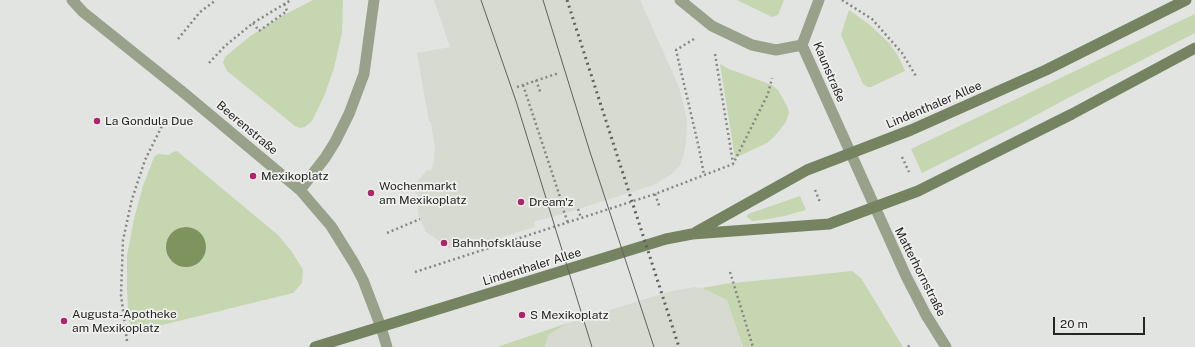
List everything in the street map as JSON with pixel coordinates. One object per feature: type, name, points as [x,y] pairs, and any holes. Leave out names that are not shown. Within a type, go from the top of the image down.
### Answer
[{"type":"main road","name":"Lindenthaler Allee","points":[[692,234],[807,170],[911,130],[1046,70],[1186,0]]},
{"type":"main road","name":"Lindenthaler Allee","points":[[315,347],[658,242],[692,234],[830,224],[918,191],[1072,114],[1195,48]]},
{"type":"street","name":"Beerenstraße","points":[[72,0],[83,12],[184,92],[300,190],[331,226],[354,263],[363,280],[381,327],[386,347]]},
{"type":"street","points":[[300,190],[328,153],[349,114],[364,74],[374,0]]},
{"type":"street","points":[[680,0],[712,26],[752,45],[776,50],[802,45]]},
{"type":"street","name":"Kaunstraße","points":[[819,0],[802,45],[874,208]]},
{"type":"street","name":"Matterhornstraße","points":[[874,208],[926,315],[946,347]]},
{"type":"path","points":[[178,39],[200,12],[216,0]]},
{"type":"path","points":[[209,63],[225,46],[253,23],[291,0]]},
{"type":"path","points":[[842,0],[872,19],[902,53],[916,76]]},
{"type":"path","points":[[253,23],[259,31],[287,11],[284,3]]},
{"type":"path","points":[[695,38],[676,50],[704,175]]},
{"type":"path","points":[[715,54],[733,164]]},
{"type":"path","points":[[517,87],[558,73]]},
{"type":"path","points":[[415,272],[655,194],[733,164],[768,94],[772,78]]},
{"type":"path","points":[[536,80],[541,94]]},
{"type":"path","points":[[523,85],[561,200]]},
{"type":"path","points":[[126,341],[121,294],[123,240],[132,199],[145,160],[162,126]]},
{"type":"path","points":[[900,153],[911,176]]},
{"type":"path","points":[[815,190],[821,205]]},
{"type":"path","points":[[655,194],[660,208]]},
{"type":"path","points":[[562,206],[568,223]]},
{"type":"path","points":[[578,209],[581,218]]},
{"type":"path","points":[[387,233],[420,219]]},
{"type":"path","points":[[730,272],[753,347]]},
{"type":"shaded area","points":[[313,0],[343,0],[342,33],[334,68],[325,94],[312,121],[305,127],[300,128],[295,126],[227,71],[223,63],[225,57],[249,37],[282,16]]},
{"type":"shaded area","points":[[434,0],[640,0],[679,87],[687,120],[686,142],[680,165],[672,174],[654,185],[556,216],[535,221],[535,227],[459,250],[449,248],[426,232],[418,213],[418,195],[414,192],[417,182],[427,170],[431,171],[435,149],[417,53],[450,47]]},
{"type":"shaded area","points":[[737,0],[784,0],[778,15],[772,17]]},
{"type":"shaded area","points":[[849,10],[870,25],[890,44],[905,71],[871,87],[863,84],[841,35]]},
{"type":"shaded area","points":[[1195,14],[1195,33],[922,173],[911,149]]},
{"type":"shaded area","points":[[720,64],[729,69],[772,85],[778,90],[789,112],[786,122],[767,143],[735,158]]},
{"type":"shaded area","points":[[177,151],[278,235],[292,252],[303,270],[302,283],[293,293],[142,330],[135,330],[129,322],[127,291],[127,255],[134,219],[143,186],[154,157],[158,154],[169,155]],"holes":[[[184,227],[197,230],[202,235],[206,247],[178,265],[172,262],[168,257]]]},
{"type":"shaded area","points":[[800,196],[806,210],[763,220],[752,221],[747,217],[748,214]]},
{"type":"shaded area","points":[[182,227],[190,227],[197,230],[203,236],[206,247],[203,258],[197,264],[190,267],[182,267],[175,264],[169,258],[166,251],[166,243],[169,236],[175,230]]},
{"type":"shaded area","points":[[852,271],[861,278],[903,347],[743,347],[727,300],[702,288],[724,284]]},
{"type":"shaded area","points":[[694,287],[702,288],[727,300],[743,347],[545,347],[548,335],[568,323],[668,292]]},
{"type":"shaded area","points":[[568,323],[548,335],[545,347],[497,347]]},
{"type":"tram line","points":[[481,0],[516,101],[592,347]]},
{"type":"tram line","points":[[543,0],[590,152],[654,347]]},
{"type":"railway","points":[[567,0],[679,347]]},
{"type":"place","name":"La Gondula Due","points":[[97,121]]},
{"type":"place","name":"Mexikoplatz","points":[[253,176]]},
{"type":"place","name":"Wochenmarkt am Mexikoplatz","points":[[371,193]]},
{"type":"place","name":"Dream'z","points":[[521,202]]},
{"type":"place","name":"Bahnhofsklause","points":[[444,243]]},
{"type":"place","name":"S Mexikoplatz","points":[[522,315]]},
{"type":"place","name":"Augusta-Apotheke am Mexikoplatz","points":[[64,321]]}]
